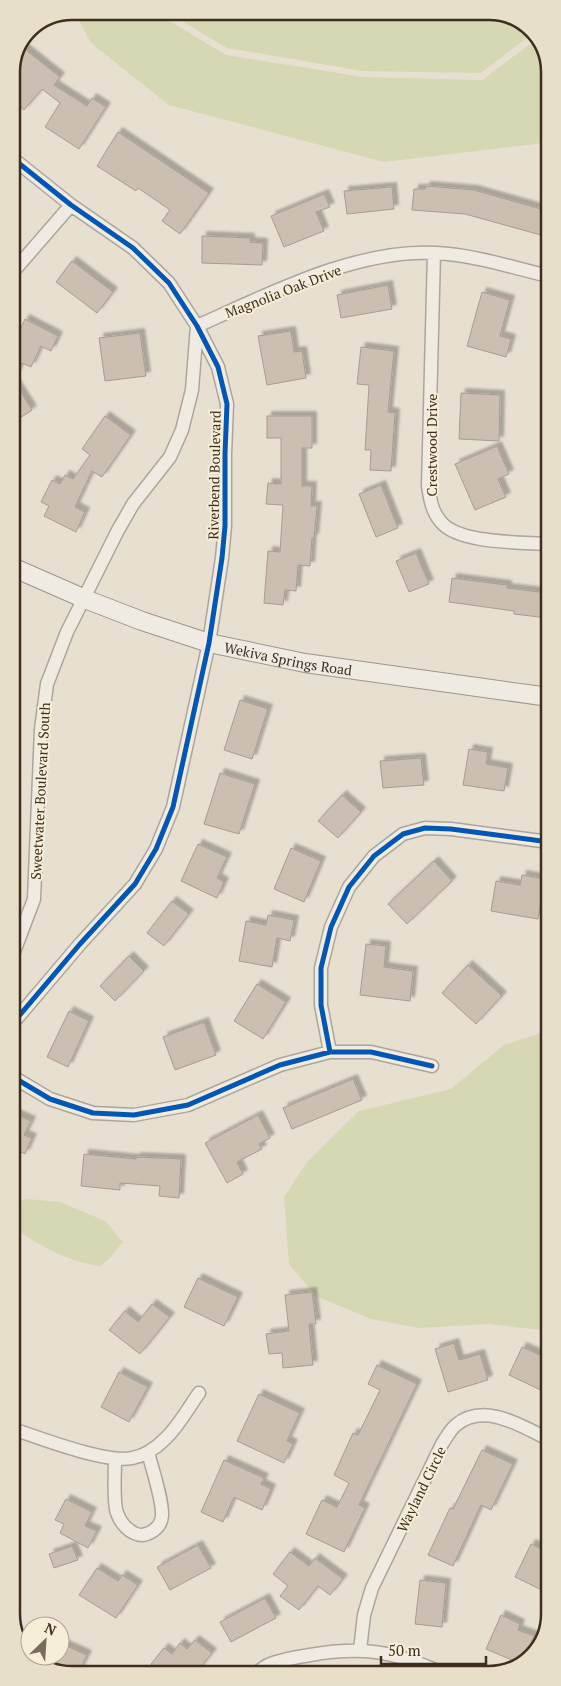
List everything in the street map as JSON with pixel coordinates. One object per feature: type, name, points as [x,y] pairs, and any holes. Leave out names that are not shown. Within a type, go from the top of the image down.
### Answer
[{"type":"main road","name":"Wekiva Springs Road","points":[[20,571],[142,621],[209,643],[305,663],[541,696]]},
{"type":"street","name":"Riverbend Boulevard","points":[[20,164],[71,205],[139,254],[169,284],[196,326],[218,367],[227,404],[225,454],[226,526],[209,643]]},
{"type":"street","points":[[20,264],[71,205]]},
{"type":"street","name":"Magnolia Oak Drive","points":[[196,326],[294,284],[346,266],[386,256],[434,253],[477,258],[541,274]]},
{"type":"street","name":"Crestwood Drive","points":[[434,253],[428,486],[431,505],[441,523],[454,532],[474,539],[541,544]]},
{"type":"street","name":"Riverbend Boulevard","points":[[85,599],[116,532],[133,504],[170,457],[182,430],[192,390],[196,326]]},
{"type":"street","name":"Sweetwater Boulevard South","points":[[20,936],[34,899],[41,729],[47,684],[67,632],[85,599]]},
{"type":"street","points":[[20,1014],[135,884],[156,849],[173,807],[209,643]]},
{"type":"street","points":[[330,1052],[321,1004],[321,968],[331,927],[346,895],[374,856],[402,834],[426,828],[451,829],[541,841]]},
{"type":"street","points":[[20,1081],[50,1099],[93,1113],[134,1115],[188,1105],[280,1065],[330,1052],[371,1052],[432,1066]]},
{"type":"street","points":[[20,1432],[84,1452],[115,1459],[131,1459],[148,1452],[166,1439],[199,1393]]},
{"type":"street","name":"Wayland Circle","points":[[360,1650],[364,1615],[372,1588],[442,1444],[456,1425],[471,1417],[485,1415],[505,1418],[541,1436]]},
{"type":"street","points":[[115,1459],[116,1511],[124,1525],[135,1534],[148,1535],[157,1528],[162,1518],[161,1504],[148,1452]]},
{"type":"street","points":[[267,1666],[303,1656],[334,1651],[360,1650],[389,1654],[427,1666]]},
{"type":"green space","points":[[79,20],[168,20],[226,55],[363,77],[482,80],[532,43],[541,65],[541,143],[384,162],[169,105],[91,43]]},
{"type":"green space","points":[[180,20],[492,20],[515,27],[527,37],[481,73],[363,71],[227,48]]},
{"type":"green space","points":[[541,1033],[541,1330],[489,1324],[419,1328],[371,1319],[316,1296],[289,1264],[284,1197],[307,1162],[359,1111],[451,1089],[504,1045]]},
{"type":"green space","points":[[28,1199],[60,1202],[105,1221],[123,1242],[109,1259],[100,1266],[65,1257],[20,1232],[20,1201]]},
{"type":"building","points":[[25,49],[60,77],[54,85],[87,106],[92,98],[106,107],[79,149],[45,127],[60,103],[42,89],[24,110],[20,107],[21,62]]},
{"type":"building","points":[[118,132],[209,193],[180,234],[162,221],[170,210],[138,188],[136,191],[97,166]]},
{"type":"building","points":[[426,186],[474,190],[541,209],[541,235],[465,214],[412,210],[414,189],[425,189]]},
{"type":"building","points":[[392,187],[394,209],[347,214],[344,191]]},
{"type":"building","points":[[324,194],[330,207],[316,212],[324,231],[284,247],[271,216]]},
{"type":"building","points":[[202,236],[250,238],[250,242],[263,243],[262,265],[202,263]]},
{"type":"building","points":[[72,261],[113,292],[97,313],[56,282]]},
{"type":"building","points":[[388,285],[392,309],[341,318],[337,295]]},
{"type":"building","points":[[482,292],[510,300],[500,336],[511,339],[506,357],[467,346]]},
{"type":"building","points":[[25,319],[58,336],[51,351],[41,346],[31,367],[22,363],[20,367],[20,330]]},
{"type":"building","points":[[291,331],[294,352],[302,351],[306,378],[267,385],[258,336]]},
{"type":"building","points":[[140,333],[146,376],[105,381],[99,338]]},
{"type":"building","points":[[361,347],[394,351],[388,412],[395,413],[391,471],[370,470],[371,450],[365,450],[369,385],[357,384]]},
{"type":"building","points":[[20,391],[32,410],[20,418]]},
{"type":"building","points":[[461,393],[500,395],[499,441],[459,439]]},
{"type":"building","points":[[105,416],[131,435],[102,477],[92,471],[75,507],[85,512],[76,532],[44,516],[49,506],[41,502],[52,480],[60,484],[65,475],[73,479],[90,455],[82,449]]},
{"type":"building","points":[[267,416],[312,416],[312,448],[302,448],[302,486],[312,486],[311,506],[317,506],[310,566],[298,565],[296,591],[285,590],[283,605],[264,603],[268,551],[280,552],[283,505],[266,504],[268,483],[281,484],[281,438],[267,438]]},
{"type":"building","points":[[497,446],[509,474],[498,479],[506,497],[475,510],[455,464]]},
{"type":"building","points":[[381,485],[398,528],[376,537],[359,494]]},
{"type":"building","points":[[416,553],[429,584],[409,592],[396,561]]},
{"type":"building","points":[[452,578],[507,585],[507,588],[541,592],[541,617],[514,614],[514,611],[449,602]]},
{"type":"building","points":[[240,700],[268,709],[252,759],[224,750]]},
{"type":"building","points":[[469,749],[488,752],[486,764],[508,768],[504,791],[463,785]]},
{"type":"building","points":[[421,758],[424,785],[383,788],[380,761]]},
{"type":"building","points":[[220,773],[255,784],[239,834],[204,824]]},
{"type":"building","points":[[342,795],[361,812],[338,838],[318,821]]},
{"type":"building","points":[[198,844],[227,857],[217,878],[224,882],[217,898],[181,881]]},
{"type":"building","points":[[291,848],[321,861],[304,902],[274,889]]},
{"type":"building","points":[[434,861],[452,881],[407,924],[388,904]]},
{"type":"building","points":[[522,875],[541,878],[541,902],[538,919],[491,911],[496,881],[520,885]]},
{"type":"building","points":[[172,901],[189,914],[164,946],[147,933]]},
{"type":"building","points":[[268,915],[294,920],[290,941],[277,938],[272,967],[239,961],[246,921],[266,925]]},
{"type":"building","points":[[366,944],[386,946],[384,967],[413,971],[410,1001],[360,995]]},
{"type":"building","points":[[129,956],[144,971],[115,1001],[100,986]]},
{"type":"building","points":[[468,965],[502,996],[476,1024],[442,993]]},
{"type":"building","points":[[257,984],[286,1002],[263,1039],[234,1021]]},
{"type":"building","points":[[69,1011],[89,1021],[68,1067],[47,1057]]},
{"type":"building","points":[[204,1022],[216,1055],[175,1070],[163,1037]]},
{"type":"building","points":[[353,1079],[362,1100],[292,1129],[283,1108]]},
{"type":"building","points":[[258,1115],[270,1138],[259,1144],[262,1149],[237,1162],[243,1174],[227,1183],[205,1143]]},
{"type":"building","points":[[20,1116],[31,1121],[24,1135],[32,1138],[25,1154],[20,1152]]},
{"type":"building","points":[[84,1154],[136,1159],[136,1157],[181,1159],[179,1198],[159,1196],[160,1186],[120,1183],[120,1190],[81,1186]]},
{"type":"building","points":[[198,1278],[238,1297],[224,1326],[184,1307]]},
{"type":"building","points":[[312,1292],[316,1324],[309,1324],[313,1365],[283,1368],[282,1353],[269,1354],[266,1334],[289,1331],[285,1295]]},
{"type":"building","points":[[152,1304],[170,1317],[140,1354],[109,1330],[125,1311],[138,1322]]},
{"type":"building","points":[[454,1343],[459,1360],[480,1354],[488,1380],[448,1392],[435,1349]]},
{"type":"building","points":[[522,1347],[541,1355],[541,1390],[509,1375]]},
{"type":"building","points":[[377,1365],[417,1384],[359,1505],[365,1508],[344,1552],[306,1534],[322,1500],[337,1507],[349,1483],[334,1475],[353,1433],[358,1435],[380,1390],[368,1384]]},
{"type":"building","points":[[119,1372],[148,1387],[129,1422],[101,1407]]},
{"type":"building","points":[[259,1394],[300,1413],[287,1441],[293,1444],[284,1463],[237,1441]]},
{"type":"building","points":[[482,1450],[513,1464],[491,1510],[481,1505],[453,1566],[428,1555],[450,1508],[453,1509]]},
{"type":"building","points":[[224,1460],[264,1478],[261,1484],[271,1489],[262,1510],[234,1497],[223,1522],[201,1512]]},
{"type":"building","points":[[66,1499],[92,1512],[85,1526],[97,1531],[88,1548],[60,1533],[64,1524],[55,1520]]},
{"type":"building","points":[[531,1544],[541,1549],[541,1590],[515,1577]]},
{"type":"building","points":[[198,1545],[211,1568],[170,1590],[157,1567]]},
{"type":"building","points":[[72,1546],[78,1560],[54,1568],[49,1554]]},
{"type":"building","points":[[290,1552],[309,1566],[315,1558],[343,1579],[330,1595],[318,1586],[299,1610],[280,1596],[288,1586],[273,1574]]},
{"type":"building","points":[[97,1568],[118,1581],[122,1575],[138,1585],[116,1618],[79,1595]]},
{"type":"building","points":[[420,1580],[446,1583],[442,1627],[415,1624]]},
{"type":"building","points":[[265,1598],[276,1618],[231,1642],[220,1622]]},
{"type":"building","points":[[501,1615],[520,1624],[518,1630],[534,1636],[526,1651],[513,1660],[486,1649]]},
{"type":"building","points":[[195,1640],[212,1653],[201,1666],[153,1666],[151,1664],[164,1648],[172,1654],[180,1643],[187,1649]]},
{"type":"building","points":[[70,1647],[87,1655],[82,1666],[70,1666]]},
{"type":"cycle path","points":[[20,164],[71,205],[133,248],[169,283],[197,326],[218,367],[227,404],[225,526],[222,558],[209,643],[173,807],[156,849],[135,884],[80,944],[20,1015]]},
{"type":"cycle path","points":[[330,1052],[321,1005],[321,968],[331,927],[349,887],[374,856],[403,834],[425,828],[451,829],[541,841]]},
{"type":"cycle path","points":[[20,1081],[50,1099],[93,1113],[134,1115],[188,1105],[280,1065],[330,1052],[371,1052],[432,1066]]}]
